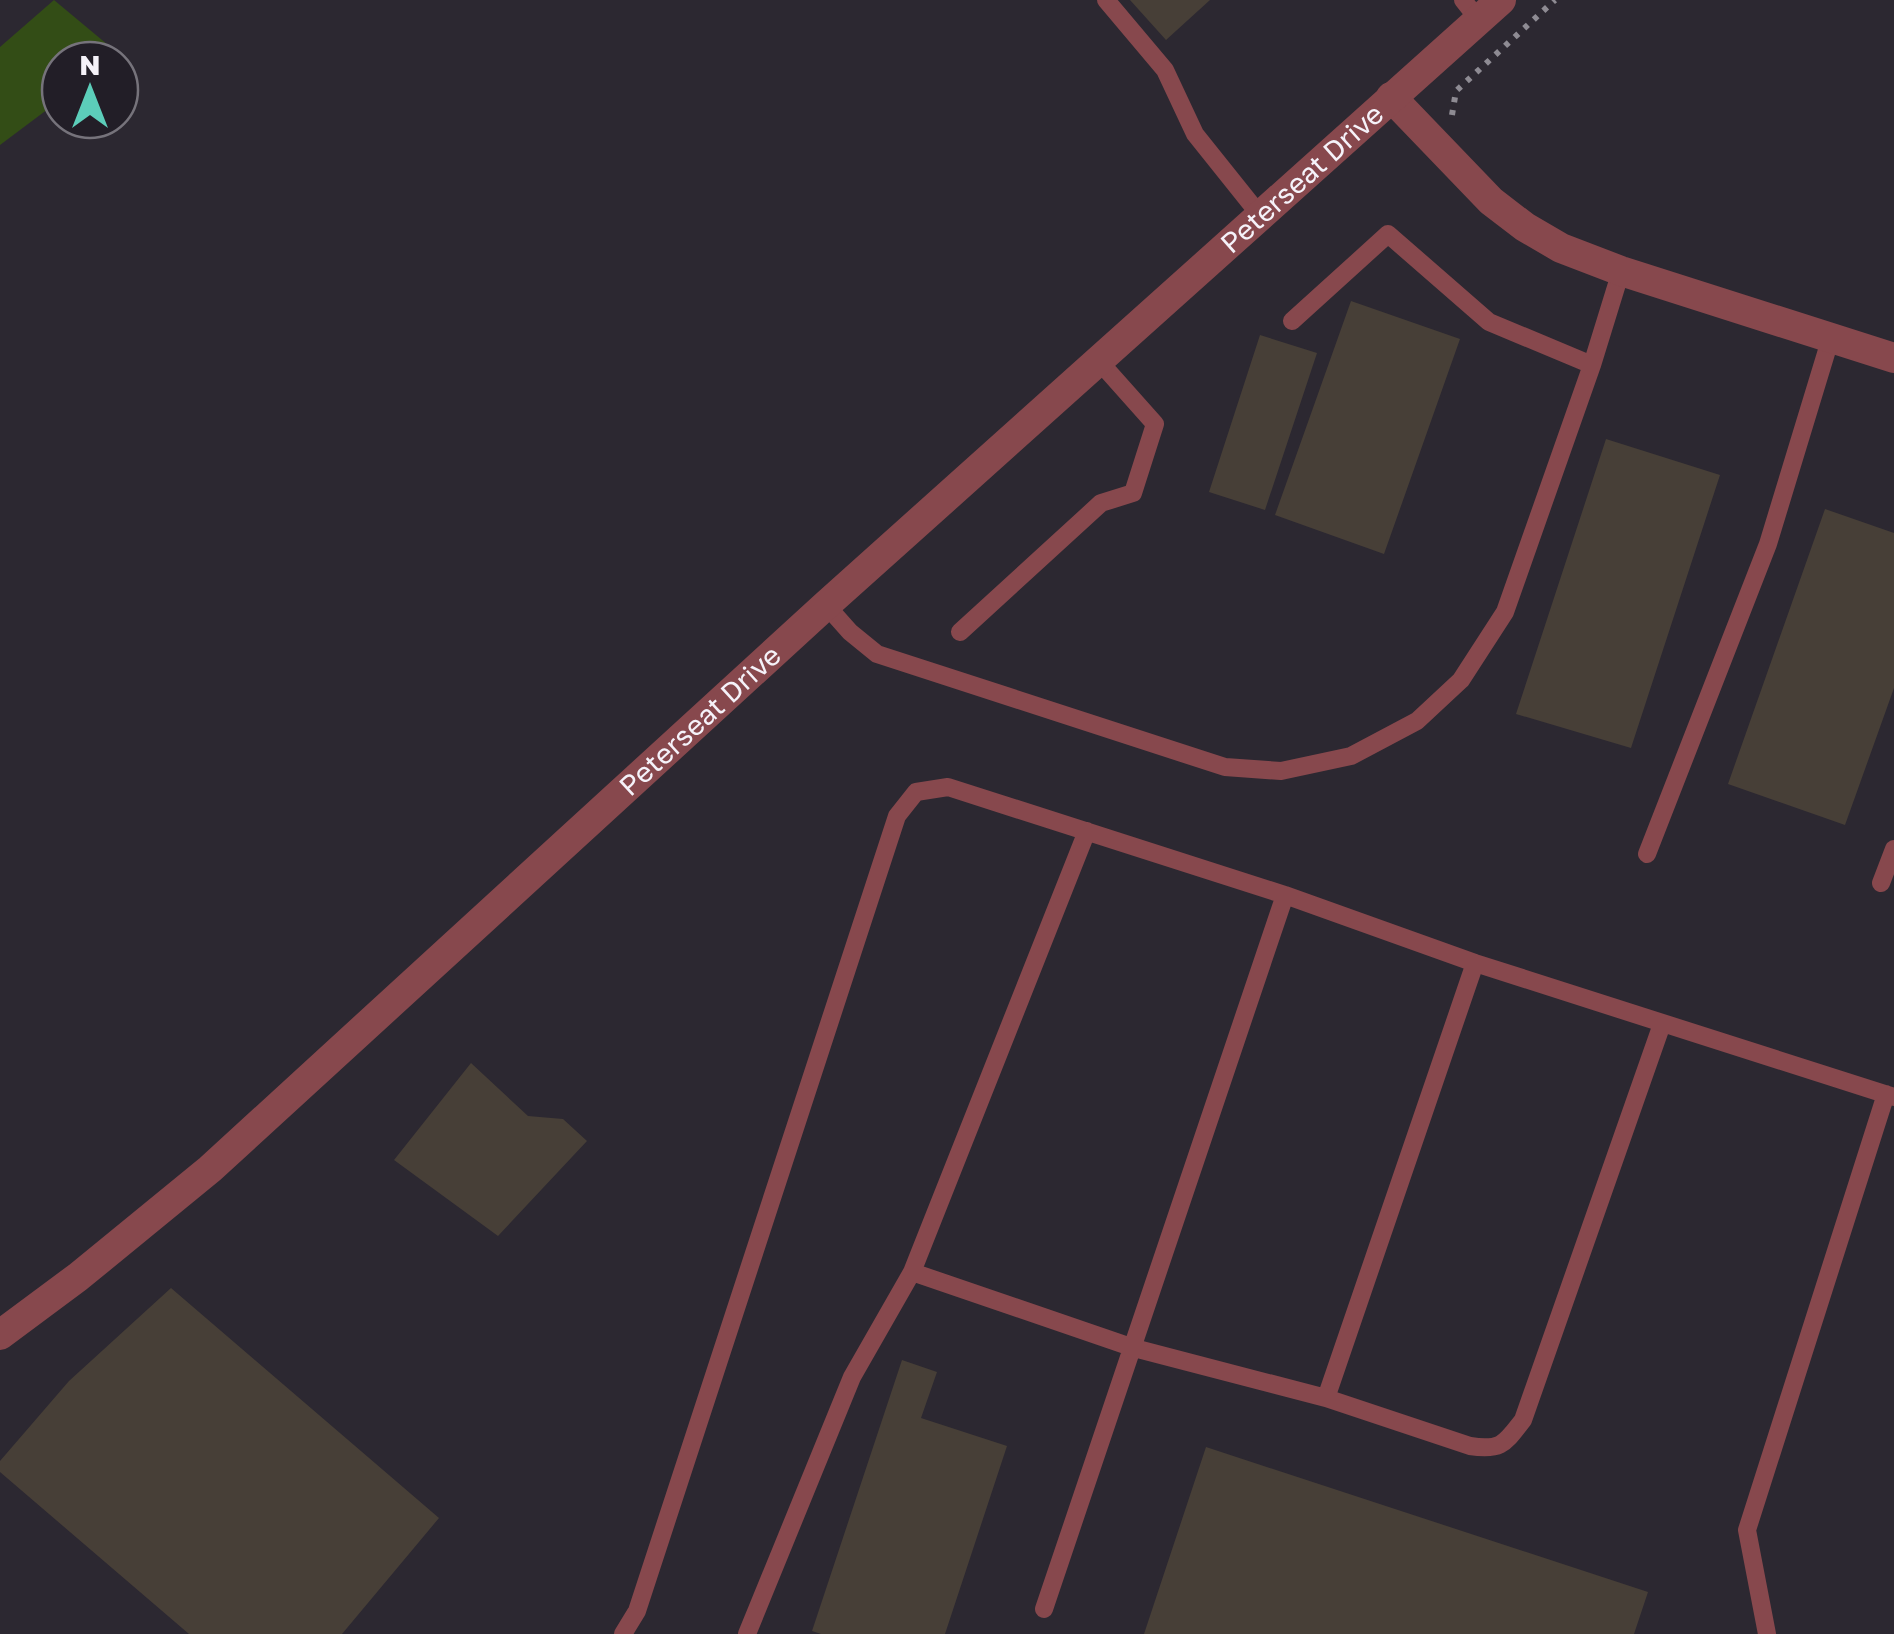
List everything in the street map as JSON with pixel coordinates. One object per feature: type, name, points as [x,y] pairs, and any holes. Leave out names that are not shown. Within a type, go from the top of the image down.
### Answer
[{"type":"street","name":"Peterseat Drive","points":[[0,1335],[78,1278],[210,1169],[826,605],[1392,96],[1481,6]]},
{"type":"street","name":"Peterseat Drive","points":[[1392,96],[1491,201],[1561,248],[1621,271],[1894,358]]},
{"type":"lane","points":[[1106,0],[1165,70],[1195,134],[1259,214]]},
{"type":"lane","points":[[1292,321],[1388,234],[1490,322],[1592,365]]},
{"type":"lane","points":[[826,605],[877,654],[1225,768],[1281,772],[1350,756],[1417,721],[1461,680],[1505,612],[1621,271]]},
{"type":"lane","points":[[1647,854],[1768,544],[1832,337]]},
{"type":"lane","points":[[960,632],[1101,503],[1132,494],[1155,424],[1098,360]]},
{"type":"lane","points":[[623,1634],[637,1610],[897,816],[916,792],[948,787],[1890,1096],[1747,1530],[1767,1634]]},
{"type":"lane","points":[[747,1634],[852,1377],[912,1272],[1086,831]]},
{"type":"lane","points":[[1881,884],[1894,849]]},
{"type":"lane","points":[[1044,1609],[1285,895]]},
{"type":"lane","points":[[1326,1398],[1475,963]]},
{"type":"lane","points":[[912,1272],[1134,1348],[1326,1398],[1470,1446],[1488,1449],[1504,1444],[1523,1420],[1662,1024]]},
{"type":"path","points":[[1452,126],[1456,91],[1555,0]]},
{"type":"green space","points":[[54,0],[102,40],[40,40],[40,115],[0,145],[0,47]]},
{"type":"building","points":[[1130,0],[1210,0],[1166,40]]},
{"type":"building","points":[[1351,301],[1460,339],[1384,554],[1275,515]]},
{"type":"building","points":[[1260,335],[1317,353],[1265,510],[1209,492]]},
{"type":"building","points":[[1606,439],[1720,475],[1631,748],[1516,714]]},
{"type":"building","points":[[1825,509],[1894,533],[1894,688],[1845,825],[1728,784]]},
{"type":"building","points":[[471,1063],[528,1116],[563,1119],[587,1141],[498,1236],[394,1160]]},
{"type":"building","points":[[171,1288],[439,1518],[342,1634],[189,1634],[0,1472],[0,1461],[69,1381]]},
{"type":"building","points":[[902,1360],[937,1372],[921,1418],[1007,1446],[945,1634],[821,1634],[812,1631]]},
{"type":"building","points":[[1206,1447],[1648,1592],[1634,1634],[1144,1634]]}]
